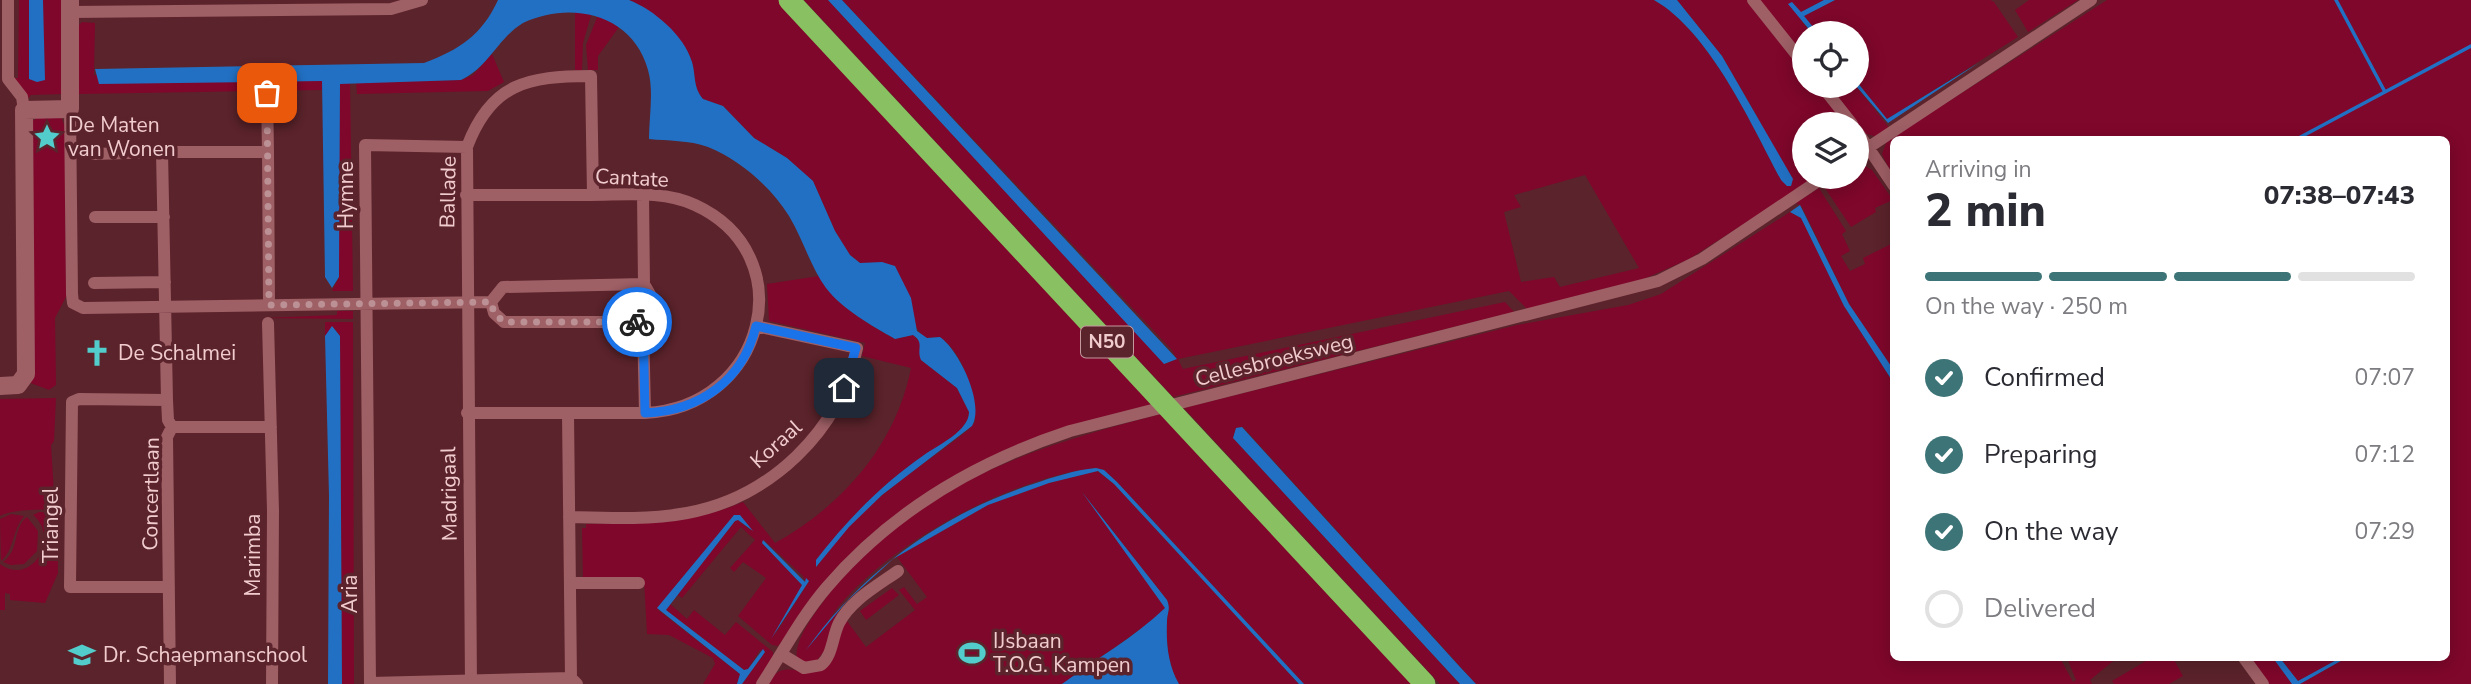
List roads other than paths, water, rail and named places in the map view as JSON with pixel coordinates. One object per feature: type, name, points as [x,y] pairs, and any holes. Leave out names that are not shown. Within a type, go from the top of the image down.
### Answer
[{"type":"highway","name":"N50","points":[[789,0],[1424,684]]},
{"type":"highway","name":"N50","points":[[798,0],[1433,684]]},
{"type":"street","points":[[0,386],[18,385],[26,374],[24,110],[22,97],[4,79],[8,0]]},
{"type":"street","points":[[1753,0],[1792,49]]},
{"type":"street","points":[[1869,147],[2091,0]]},
{"type":"street","points":[[414,2],[401,8],[244,4],[70,6],[74,303],[83,308],[466,303],[491,302],[503,287],[644,284]]},
{"type":"street","name":"Ballade","points":[[466,303],[467,147],[476,122],[497,97],[515,85],[541,77],[591,76],[593,195]]},
{"type":"street","points":[[267,93],[269,305]]},
{"type":"street","points":[[1831,98],[1843,112]]},
{"type":"street","points":[[24,110],[70,109]]},
{"type":"street","name":"Hymne","points":[[366,304],[365,145],[467,147]]},
{"type":"street","name":"Concertlaan","points":[[162,152],[167,401],[168,420],[172,427],[167,437],[170,684]]},
{"type":"street","points":[[94,154],[268,152]]},
{"type":"street","points":[[1869,159],[1890,182]]},
{"type":"street","name":"Cellesbroeksweg","points":[[761,684],[828,586],[869,543],[903,515],[952,482],[989,462],[1043,440],[1658,281],[1702,259],[1807,189]]},
{"type":"street","points":[[491,302],[494,313],[504,322],[643,322],[652,316],[656,303],[644,284],[643,194]]},
{"type":"street","name":"Cantate","points":[[467,195],[643,194],[670,197],[696,205],[729,229],[745,251],[755,277],[758,301],[756,326],[738,367],[713,392],[680,409],[645,413],[467,413]]},
{"type":"street","points":[[95,216],[164,216]]},
{"type":"street","points":[[94,283],[165,282]]},
{"type":"street","name":"Madrigaal","points":[[466,303],[471,682]]},
{"type":"street","name":"Aria","points":[[366,304],[370,683],[573,681],[568,414]]},
{"type":"street","points":[[643,322],[645,413]]},
{"type":"street","name":"Marimba","points":[[268,323],[272,684]]},
{"type":"street","name":"Koraal","points":[[569,517],[653,516],[704,509],[760,485],[806,447],[836,404],[856,348],[756,326]]},
{"type":"street","name":"Triangel","points":[[167,401],[79,399],[70,407],[70,587],[169,587]]},
{"type":"street","points":[[172,427],[271,426]]},
{"type":"street","points":[[781,654],[804,668],[821,665],[828,657],[838,624],[850,607],[898,571]]},
{"type":"street","points":[[570,583],[639,583]]},
{"type":"street","points":[[2246,661],[2263,684]]},
{"type":"water","points":[[29,0],[43,0],[45,80],[37,82],[29,79]]},
{"type":"water","points":[[498,0],[629,0],[658,17],[675,33],[688,52],[696,86],[703,99],[723,106],[754,138],[787,158],[813,181],[835,231],[850,255],[860,263],[882,262],[895,266],[911,298],[917,331],[927,338],[940,337],[962,365],[973,392],[975,416],[972,426],[882,495],[849,527],[816,567],[816,560],[866,503],[909,466],[952,437],[964,425],[969,412],[957,388],[921,360],[917,338],[913,335],[895,339],[858,316],[833,296],[815,271],[782,205],[754,176],[732,159],[708,147],[649,139],[651,95],[648,70],[640,51],[629,36],[615,24],[580,13],[542,16],[514,29],[479,68],[461,80],[340,84],[339,277],[332,288],[325,277],[322,81],[99,84],[95,69],[424,63],[448,53],[468,40],[485,23]]},
{"type":"water","points":[[828,0],[842,0],[1177,359],[1164,364]]},
{"type":"water","points":[[1654,0],[1677,0],[1722,56],[1792,177],[1791,186],[1781,180],[1711,56],[1674,15]]},
{"type":"water","points":[[1824,0],[1835,0],[1804,16],[1808,21],[1802,21],[1788,4],[1792,2],[1801,12]]},
{"type":"water","points":[[1980,62],[1888,123],[1866,98],[1869,97],[1887,119]]},
{"type":"water","points":[[1800,205],[1849,304],[1890,365],[1890,377],[1844,306],[1801,218],[1790,212]]},
{"type":"water","points":[[332,326],[340,336],[342,684],[328,684],[329,496],[325,336]]},
{"type":"water","points":[[1242,427],[1476,684],[1460,684],[1233,438],[1236,428]]},
{"type":"water","points":[[1096,468],[1104,470],[1304,684],[1299,684],[1114,484],[1098,471],[1049,483],[988,505],[894,558],[936,529],[999,497],[1072,472]]},
{"type":"water","points":[[1082,492],[1167,600],[1168,654],[1179,684],[1062,684],[1128,638],[1165,608]]},
{"type":"water","points":[[734,515],[740,515],[753,531],[738,520],[735,521],[666,610],[744,670],[748,669],[763,649],[765,652],[742,684],[737,684],[740,674],[657,608]]},
{"type":"water","points":[[763,540],[805,582],[806,578],[809,581],[771,639],[802,585],[762,543]]},
{"type":"water","points":[[847,602],[806,650],[828,621]]},
{"type":"water","points":[[2275,661],[2282,661],[2298,681],[2335,661],[2341,661],[2300,684],[2292,684]]},
{"type":"waterway","points":[[2336,0],[2385,92]]},
{"type":"waterway","points":[[2302,136],[2471,46]]},
{"type":"place","name":"De Maten van Wonen","points":[[47,137]]},
{"type":"place","name":"De Schalmei","points":[[97,353]]},
{"type":"place","name":"IJsbaan T.O.G. Kampen","points":[[972,653]]},
{"type":"place","name":"Dr. Schaepmanschool","points":[[82,655]]}]
